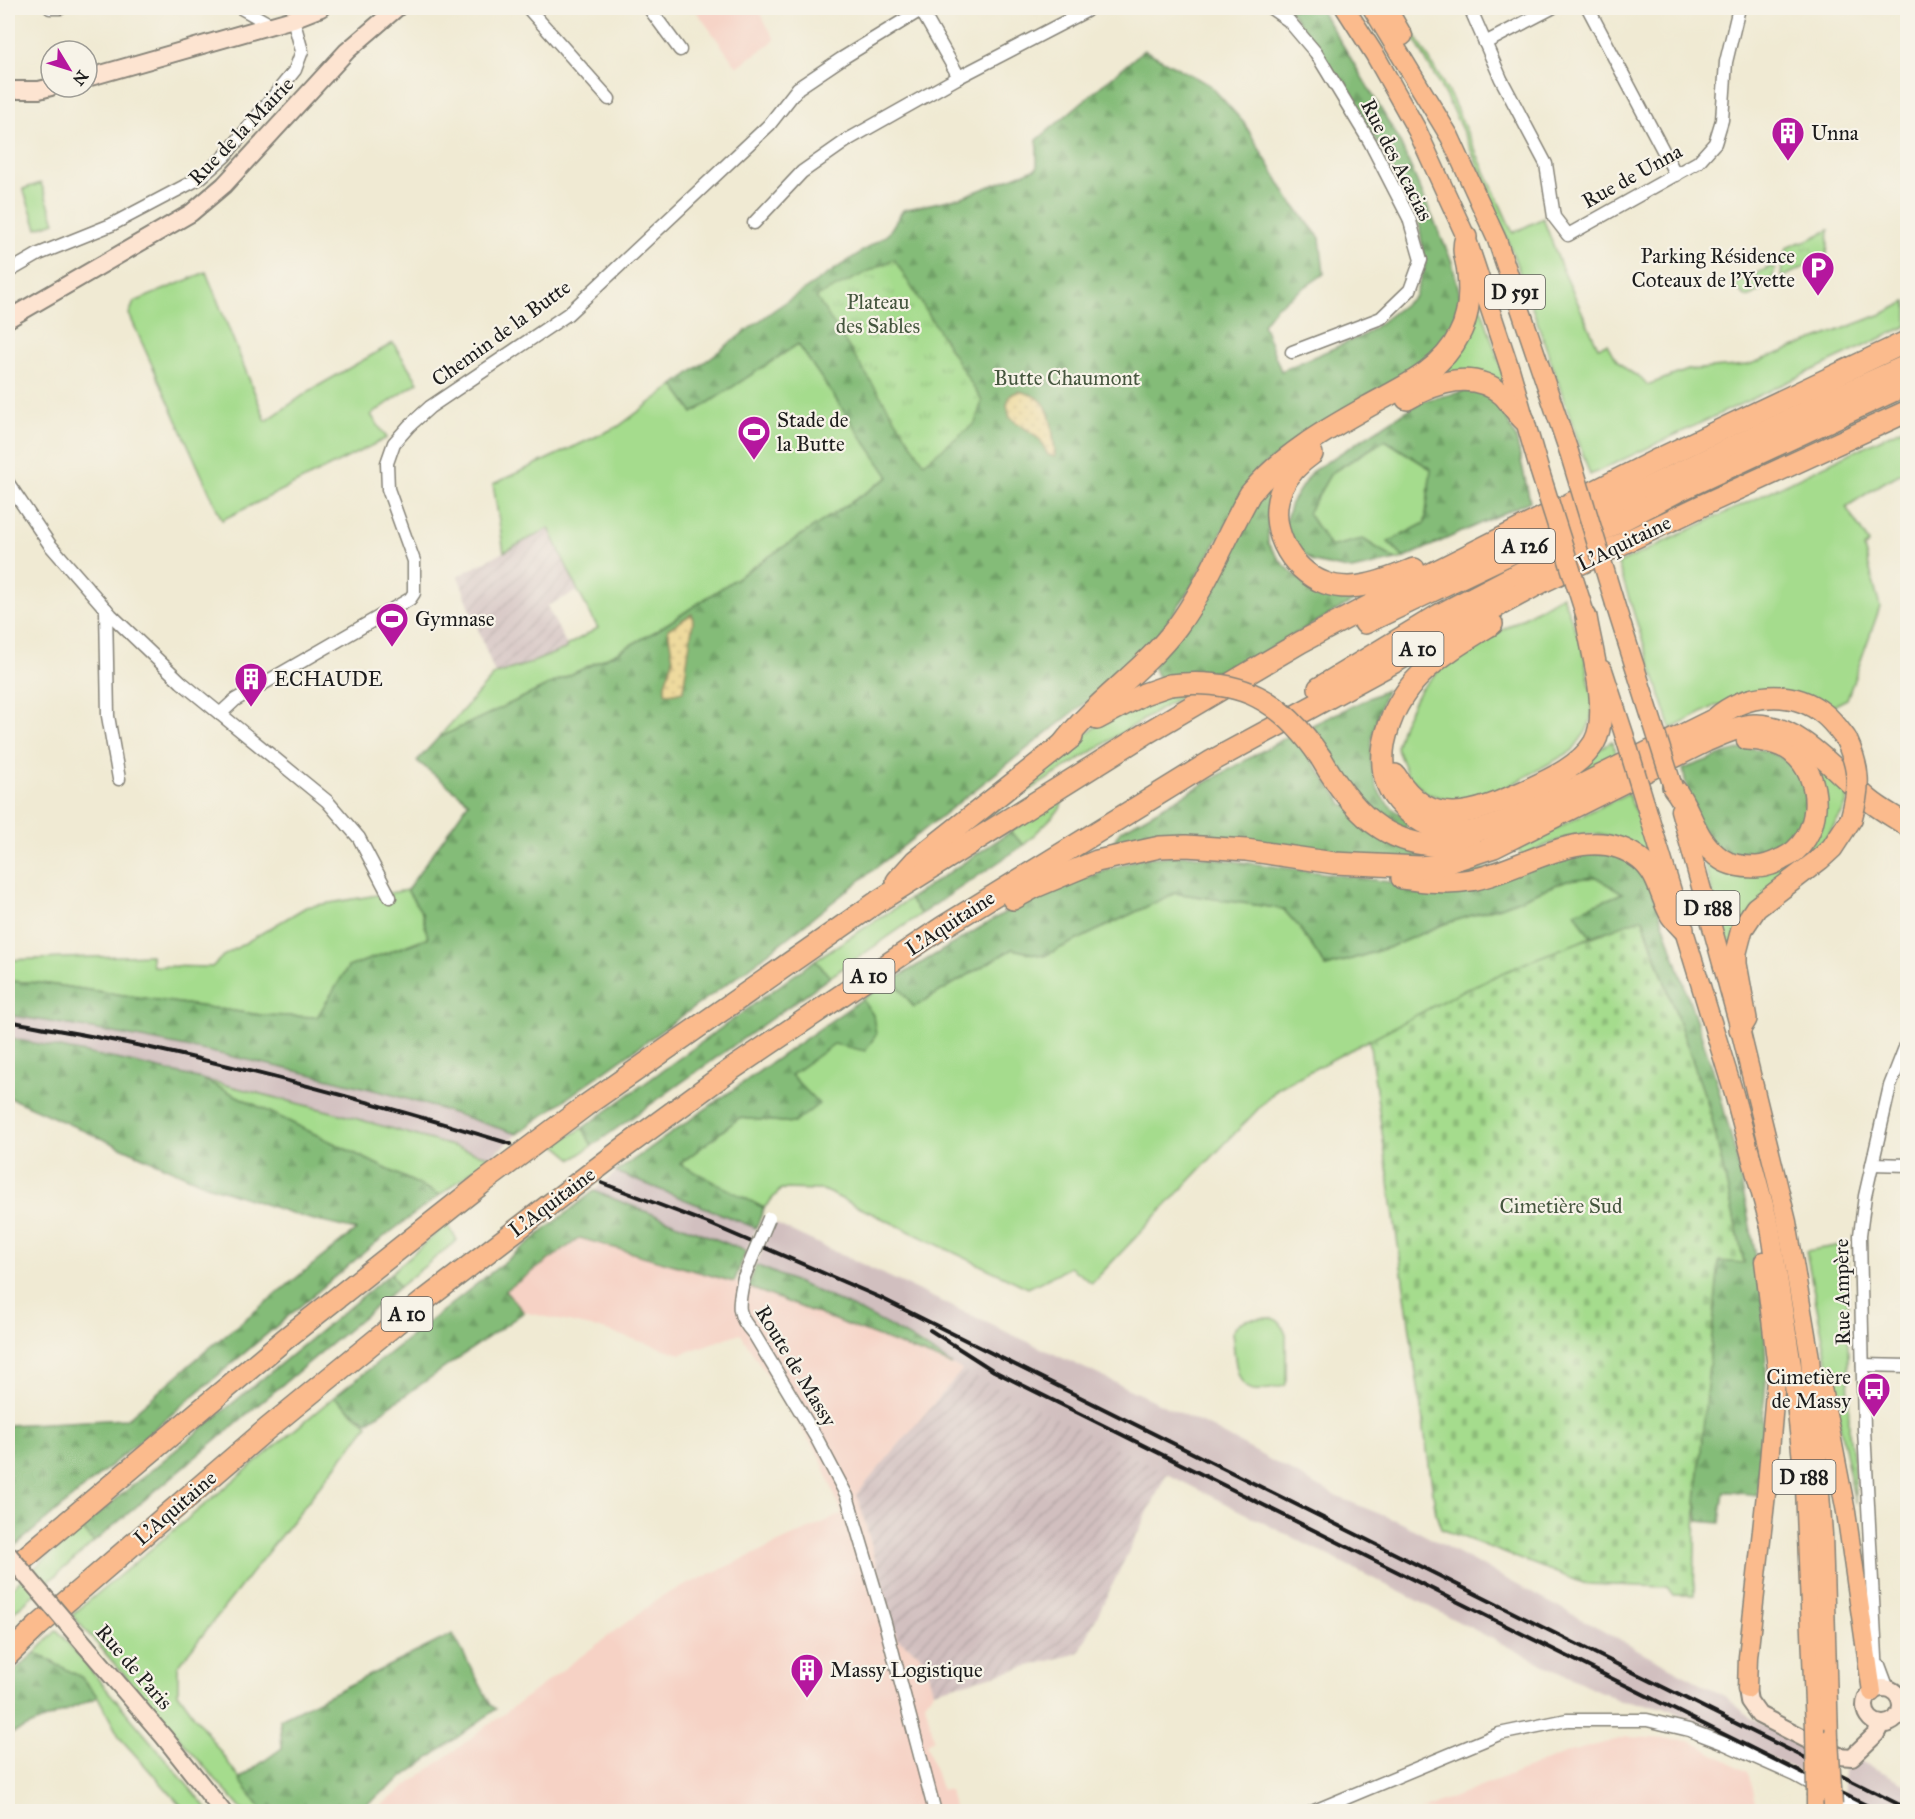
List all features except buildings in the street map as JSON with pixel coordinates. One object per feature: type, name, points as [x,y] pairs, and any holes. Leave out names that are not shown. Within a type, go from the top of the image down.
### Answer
[{"type":"highway","points":[[1062,745],[1076,727],[1153,654],[1176,628],[1196,598],[1250,494],[1262,479],[1297,449],[1416,380],[1447,354],[1459,336],[1466,317],[1468,272],[1462,248],[1466,237]]},
{"type":"highway","name":"A 10","points":[[8,1572],[285,1339],[491,1176],[585,1106],[877,902],[1145,734],[1301,642],[1474,551],[1659,459],[1908,341]]},
{"type":"highway","name":"A 126","points":[[1145,734],[1375,618],[1908,365]]},
{"type":"highway","points":[[1474,551],[1442,557],[1376,583],[1342,586],[1325,583],[1307,574],[1284,547],[1278,523],[1281,490],[1289,475],[1299,464],[1327,444],[1419,392],[1449,381],[1463,379],[1482,383],[1501,394],[1524,420]]},
{"type":"highway","name":"A 126","points":[[1212,761],[1252,730],[1439,615],[1680,490],[1908,384]]},
{"type":"highway","name":"L'Aquitaine","points":[[8,1655],[38,1626],[267,1429],[425,1300],[625,1147],[729,1071],[944,927],[1212,761],[1542,582],[1908,411]]},
{"type":"highway","points":[[1626,541],[1616,554],[1543,594],[1433,662],[1403,694],[1387,727],[1382,770],[1387,785],[1396,800],[1410,814],[1429,826],[1447,832],[1469,832],[1489,827],[1538,806],[1715,719],[1727,708],[1738,703],[1757,698],[1784,698],[1810,705],[1824,714],[1846,739],[1854,755],[1858,771],[1858,787],[1851,819],[1832,848],[1756,908],[1742,928],[1736,952],[1736,964],[1746,1018],[1740,1029]]},
{"type":"highway","points":[[1384,742],[1395,774],[1404,789],[1419,802],[1451,813],[1468,813],[1485,809],[1539,785],[1565,770],[1580,759],[1594,742],[1600,724],[1601,706],[1586,617]]},
{"type":"highway","points":[[877,902],[915,861],[1083,728],[1144,693],[1170,686],[1204,683],[1224,685],[1256,696],[1302,731],[1335,783],[1362,816],[1377,827],[1414,843],[1451,846],[1472,843],[1532,814],[1538,806]]},
{"type":"highway","points":[[1715,719],[1746,714],[1788,719],[1808,730],[1880,796],[1908,814]]},
{"type":"highway","points":[[944,927],[976,920],[1035,887],[1078,868],[1118,855],[1160,847],[1186,846],[1246,850],[1334,863],[1420,867],[1439,865],[1494,847],[1729,731],[1756,725],[1780,730],[1802,740],[1868,799],[1908,826]]},
{"type":"highway","points":[[1658,766],[1683,762],[1743,739],[1755,739],[1781,746],[1791,751],[1812,779],[1816,807],[1810,834],[1790,856],[1775,863],[1762,867],[1736,865],[1724,861],[1712,852],[1699,837],[1684,800],[1673,788]]},
{"type":"highway","points":[[1334,863],[1355,870],[1420,880],[1470,881],[1565,848],[1599,843],[1614,846],[1641,859],[1659,883],[1671,916],[1683,929]]},
{"type":"highway","points":[[8,1644],[38,1626]]},
{"type":"main road","points":[[99,75],[271,26],[321,8]]},
{"type":"main road","name":"Rue de la Mairie","points":[[8,319],[191,213],[224,185],[347,51],[397,8]]},
{"type":"main road","points":[[1337,8],[1365,40]]},
{"type":"main road","name":"D 591","points":[[1345,8],[1417,130],[1466,237],[1510,369],[1539,469]]},
{"type":"main road","name":"D 591","points":[[1372,8],[1450,137],[1497,240],[1569,452]]},
{"type":"main road","points":[[1387,8],[1424,71],[1450,123],[1450,137]]},
{"type":"main road","points":[[8,90],[39,90]]},
{"type":"main road","name":"D 188","points":[[1569,452],[1673,788],[1740,1029],[1787,1222],[1810,1358],[1823,1533],[1824,1806]]},
{"type":"main road","name":"D 188","points":[[1539,469],[1624,734],[1734,1094],[1770,1227],[1792,1366],[1805,1488],[1822,1734]]},
{"type":"main road","points":[[1770,1227],[1763,1251],[1778,1368],[1748,1657],[1749,1701],[1759,1715],[1839,1756],[1852,1756],[1889,1721],[1899,1715],[1904,1706],[1893,1691],[1879,1690],[1865,1701],[1865,1710],[1889,1721]]},
{"type":"main road","points":[[1810,1358],[1820,1374],[1879,1690]]},
{"type":"main road","name":"Rue de Paris","points":[[8,1554],[164,1737],[223,1812]]},
{"type":"street","points":[[50,8],[61,8]]},
{"type":"street","points":[[241,8],[271,26]]},
{"type":"street","points":[[528,8],[609,99]]},
{"type":"street","points":[[649,8],[680,50]]},
{"type":"street","points":[[922,8],[959,77]]},
{"type":"street","name":"Chemin de la Butte","points":[[220,714],[235,700],[410,599],[414,593],[414,561],[388,489],[387,463],[394,442],[409,426],[440,400],[568,314],[769,124],[798,88],[922,8]]},
{"type":"street","name":"Rue des Acacias","points":[[1271,8],[1288,20],[1316,53],[1370,142],[1409,218],[1421,260],[1410,290],[1381,318],[1292,352]]},
{"type":"street","points":[[1470,8],[1485,43],[1552,8]]},
{"type":"street","points":[[1588,8],[1676,175]]},
{"type":"street","name":"Rue de Unna","points":[[1485,43],[1545,164],[1554,217],[1568,234],[1698,162],[1716,143],[1722,120],[1726,62],[1739,8]]},
{"type":"street","points":[[754,223],[802,172],[849,139],[959,77],[1086,11]]},
{"type":"street","points":[[8,272],[39,254],[111,225],[200,178],[225,156],[295,70],[302,51],[292,19]]},
{"type":"street","points":[[8,483],[50,545],[106,609],[181,682],[327,801],[359,838],[390,897]]},
{"type":"street","points":[[106,609],[108,716],[119,779]]},
{"type":"street","name":"Rue Ampère","points":[[1879,1690],[1872,1615],[1868,1523],[1860,1235],[1865,1196],[1890,1086],[1908,1040]]},
{"type":"street","points":[[1872,1164],[1908,1165]]},
{"type":"street","name":"Route de Massy","points":[[769,1218],[744,1276],[739,1304],[742,1322],[754,1334],[817,1439],[847,1496],[896,1661],[935,1812]]},
{"type":"street","points":[[1863,1365],[1908,1366]]},
{"type":"street","points":[[1312,1812],[1499,1734],[1567,1720],[1647,1720],[1689,1730],[1723,1743],[1795,1775],[1863,1812]]},
{"type":"shaded area","points":[[694,8],[757,8],[775,40],[737,67]]},
{"type":"shaded area","points":[[549,528],[578,591],[547,606],[568,648],[495,674],[458,576]]},
{"type":"shaded area","points":[[8,1015],[87,1027],[192,1048],[375,1090],[517,1134],[491,1157],[340,1114],[202,1079],[121,1060],[8,1038]]},
{"type":"shaded area","points":[[616,1172],[756,1228],[746,1251],[594,1191]]},
{"type":"shaded area","points":[[774,1223],[1212,1428],[1338,1497],[1402,1523],[1726,1697],[1751,1718],[1802,1744],[1804,1774],[1664,1707],[1620,1701],[1534,1660],[952,1365],[922,1343],[819,1292],[756,1265]]},
{"type":"shaded area","points":[[576,1237],[727,1279],[963,1369],[857,1494],[897,1638],[924,1658],[933,1691],[925,1703],[934,1739],[926,1743],[941,1789],[949,1790],[955,1811],[372,1812],[662,1596],[842,1514],[820,1457],[740,1333],[681,1354],[600,1329],[524,1312],[505,1292]]},
{"type":"shaded area","points":[[963,1369],[1167,1473],[1079,1653],[933,1691],[924,1658],[897,1638],[857,1494]]},
{"type":"shaded area","points":[[1627,1737],[1689,1740],[1748,1772],[1757,1811],[1419,1811],[1570,1752]]},
{"type":"shaded area","points":[[1858,1761],[1907,1786],[1907,1811],[1877,1811],[1844,1795],[1844,1763]]},
{"type":"green space","name":"Butte Chaumont","points":[[1285,8],[1319,8],[1398,138],[1452,262],[1461,299],[1455,327],[1422,367],[1285,450],[1256,471],[1187,594],[1155,639],[1095,695],[749,968],[517,1134],[428,1105],[283,1068],[146,1039],[8,1015],[8,981],[41,983],[261,1015],[317,1017],[348,967],[428,938],[422,913],[407,890],[469,802],[417,761],[438,738],[616,653],[658,630],[889,477],[798,344],[693,413],[674,385],[774,310],[888,234],[903,210],[962,197],[1037,168],[1037,140],[1144,50],[1210,85],[1244,123],[1291,202],[1320,238],[1324,274],[1276,307],[1263,324],[1281,371],[1364,335],[1415,296],[1425,265],[1418,216],[1349,94],[1292,13]]},
{"type":"green space","points":[[1396,8],[1400,8],[1452,99],[1513,233],[1543,218],[1561,266],[1598,347],[1607,344],[1620,364],[1647,385],[1688,370],[1748,365],[1882,314],[1907,302],[1907,326],[1590,475],[1532,306],[1467,141],[1433,73]]},
{"type":"green space","points":[[41,183],[55,222],[37,228],[23,189]]},
{"type":"green space","points":[[1829,230],[1827,256],[1781,278],[1782,265],[1776,260],[1784,256],[1786,248]]},
{"type":"green space","name":"Plateau des Sables","points":[[894,259],[982,401],[975,423],[924,463],[816,297]]},
{"type":"green space","points":[[1770,267],[1775,268],[1771,283],[1761,287],[1762,290],[1747,297],[1732,285]]},
{"type":"green space","points":[[206,272],[266,421],[311,390],[393,343],[418,382],[371,415],[387,438],[222,520],[129,314],[134,302]]},
{"type":"green space","points":[[1476,292],[1509,392],[1427,379]]},
{"type":"green space","points":[[798,344],[890,477],[658,630],[616,653],[438,738],[495,674],[528,664],[567,648],[566,646],[598,628],[549,528],[504,552],[493,484],[619,426],[674,385],[693,413]]},
{"type":"green space","points":[[1474,389],[1497,399],[1516,438],[1530,501],[1404,558],[1388,542],[1425,523],[1431,469],[1385,440],[1331,473],[1308,513],[1330,547],[1363,539],[1396,560],[1352,570],[1314,562],[1281,535],[1291,503],[1311,472],[1422,401]]},
{"type":"green space","points":[[1907,426],[1907,470],[1846,507],[1869,543],[1864,548],[1880,607],[1847,699],[1831,707],[1717,705],[1671,729],[1618,564]]},
{"type":"green space","points":[[1385,440],[1431,469],[1425,523],[1389,542],[1404,558],[1396,560],[1363,539],[1330,547],[1308,513],[1331,473]]},
{"type":"green space","points":[[1291,461],[1268,513],[1268,544],[1283,564],[1305,583],[1328,592],[1362,596],[1231,671],[1184,674],[1159,679],[1153,667],[1269,478]]},
{"type":"green space","points":[[1562,595],[1583,649],[1593,702],[1591,720],[1586,732],[1572,751],[1500,791],[1459,802],[1427,794],[1407,774],[1396,747],[1403,723],[1420,690],[1446,663]]},
{"type":"green space","points":[[1386,690],[1374,729],[1372,769],[1383,799],[1409,821],[1405,829],[1367,807],[1343,776],[1312,725]]},
{"type":"green space","points":[[1188,692],[980,821],[1059,754],[1112,715],[1141,702]]},
{"type":"green space","points":[[1292,734],[1344,805],[1454,852],[1427,861],[1110,847],[1120,831]]},
{"type":"green space","points":[[1612,741],[1618,759],[1501,813]]},
{"type":"green space","points":[[1745,748],[1762,750],[1789,763],[1798,774],[1804,787],[1807,801],[1805,817],[1799,833],[1770,858],[1743,859],[1719,847],[1700,826],[1689,800],[1683,769]]},
{"type":"green space","points":[[1808,762],[1818,762],[1850,792],[1845,808],[1823,843],[1728,948],[1701,848]]},
{"type":"green space","points":[[1628,793],[1635,811],[1641,818],[1653,859],[1616,839],[1593,834],[1572,836],[1522,856],[1517,847]]},
{"type":"green space","points":[[1064,797],[1060,809],[1024,845],[1010,832]]},
{"type":"green space","points":[[1010,832],[1024,845],[921,914],[909,899]]},
{"type":"green space","points":[[1573,852],[1622,854],[1648,878],[1715,1076],[1736,1155],[1759,1271],[1765,1324],[1766,1379],[1757,1495],[1724,1491],[1720,1523],[1698,1521],[1696,1501],[1719,1261],[1744,1262],[1710,1111],[1643,919],[1590,937],[1575,912],[1623,893],[1596,877],[1567,880],[1506,905],[1444,924],[1390,947],[1326,967],[1299,927],[1283,909],[1175,893],[1044,956],[1012,949],[914,1007],[893,980],[1029,898],[1141,858],[1190,855],[1404,884]]},
{"type":"green space","points":[[1596,877],[1623,893],[1576,912],[1590,937],[1369,1040],[1278,1088],[1092,1283],[1070,1267],[1028,1288],[823,1190],[781,1189],[764,1208],[679,1165],[739,1118],[794,1123],[818,1104],[791,1075],[873,1015],[862,999],[893,980],[914,1007],[1012,949],[1044,956],[1175,893],[1283,909],[1299,927],[1326,967],[1390,947],[1444,924],[1506,905],[1567,880]]},
{"type":"green space","points":[[407,890],[422,913],[428,937],[348,967],[318,1017],[261,1015],[41,983],[8,981],[8,960],[151,955],[153,966],[212,967],[223,956],[306,907]]},
{"type":"green space","points":[[909,899],[921,914],[830,977],[815,960]]},
{"type":"green space","name":"Cimetière Sud","points":[[1642,918],[1710,1111],[1744,1263],[1719,1261],[1696,1501],[1694,1595],[1673,1595],[1667,1587],[1586,1584],[1441,1529],[1436,1514],[1369,1040],[1460,992],[1532,960]]},
{"type":"green space","points":[[815,960],[830,977],[592,1146],[583,1128]]},
{"type":"green space","points":[[862,999],[873,1015],[876,1035],[865,1051],[834,1044],[791,1075],[819,1104],[794,1123],[739,1118],[680,1164],[764,1208],[756,1228],[616,1172]]},
{"type":"green space","points":[[8,1038],[121,1060],[202,1079],[440,1195],[373,1245],[15,1546],[8,1537],[8,1425],[127,1419],[208,1349],[356,1230],[306,1218],[204,1184],[8,1097]]},
{"type":"green space","points":[[202,1079],[340,1114],[491,1157],[440,1195]]},
{"type":"green space","points":[[583,1128],[592,1146],[573,1159],[555,1144]]},
{"type":"green space","points":[[594,1191],[746,1251],[734,1282],[580,1238],[505,1291],[524,1312],[367,1422],[334,1397]]},
{"type":"green space","points":[[447,1224],[457,1240],[399,1287],[391,1273]]},
{"type":"green space","points":[[1847,1244],[1849,1432],[1854,1469],[1855,1503],[1806,1251]]},
{"type":"green space","points":[[756,1265],[882,1322],[952,1365],[748,1287]]},
{"type":"green space","points":[[391,1273],[399,1287],[94,1542],[81,1528]]},
{"type":"green space","points":[[1271,1318],[1281,1324],[1286,1334],[1286,1384],[1255,1390],[1248,1388],[1239,1375],[1232,1333],[1243,1321]]},
{"type":"green space","points":[[334,1397],[368,1425],[178,1666],[178,1693],[263,1811],[243,1811],[72,1615]]},
{"type":"green space","points":[[81,1528],[94,1542],[8,1617],[8,1591]]},
{"type":"green space","points":[[57,1630],[209,1811],[186,1811],[120,1738],[98,1697],[81,1677],[35,1653]]},
{"type":"green space","points":[[453,1634],[491,1705],[496,1709],[357,1811],[263,1811],[239,1779],[282,1748],[280,1719]]},
{"type":"green space","points":[[35,1653],[81,1677],[98,1697],[8,1735],[8,1676]]},
{"type":"sand","points":[[1019,391],[1034,396],[1046,407],[1052,427],[1055,457],[1048,455],[1040,440],[1032,433],[1010,418],[1007,405],[1010,395]]},
{"type":"sand","points":[[692,614],[693,621],[683,691],[670,694],[665,692],[665,684],[673,660],[668,629]]},
{"type":"railway","points":[[8,1021],[106,1039],[251,1072],[382,1106],[511,1144]]},
{"type":"railway","points":[[602,1183],[710,1224],[881,1298],[1908,1809]]},
{"type":"railway","points":[[930,1330],[994,1371],[1880,1812]]},
{"type":"place","name":"Unna","points":[[1788,162]]},
{"type":"place","name":"Parking Résidence Coteaux de l’Yvette","points":[[1818,297]]},
{"type":"place","name":"Stade de la Butte","points":[[754,461]]},
{"type":"place","name":"Gymnase","points":[[392,648]]},
{"type":"place","name":"ECHAUDE","points":[[251,708]]},
{"type":"place","name":"Cimetière de Massy","points":[[1874,1418]]},
{"type":"place","name":"Massy Logistique","points":[[807,1699]]}]
